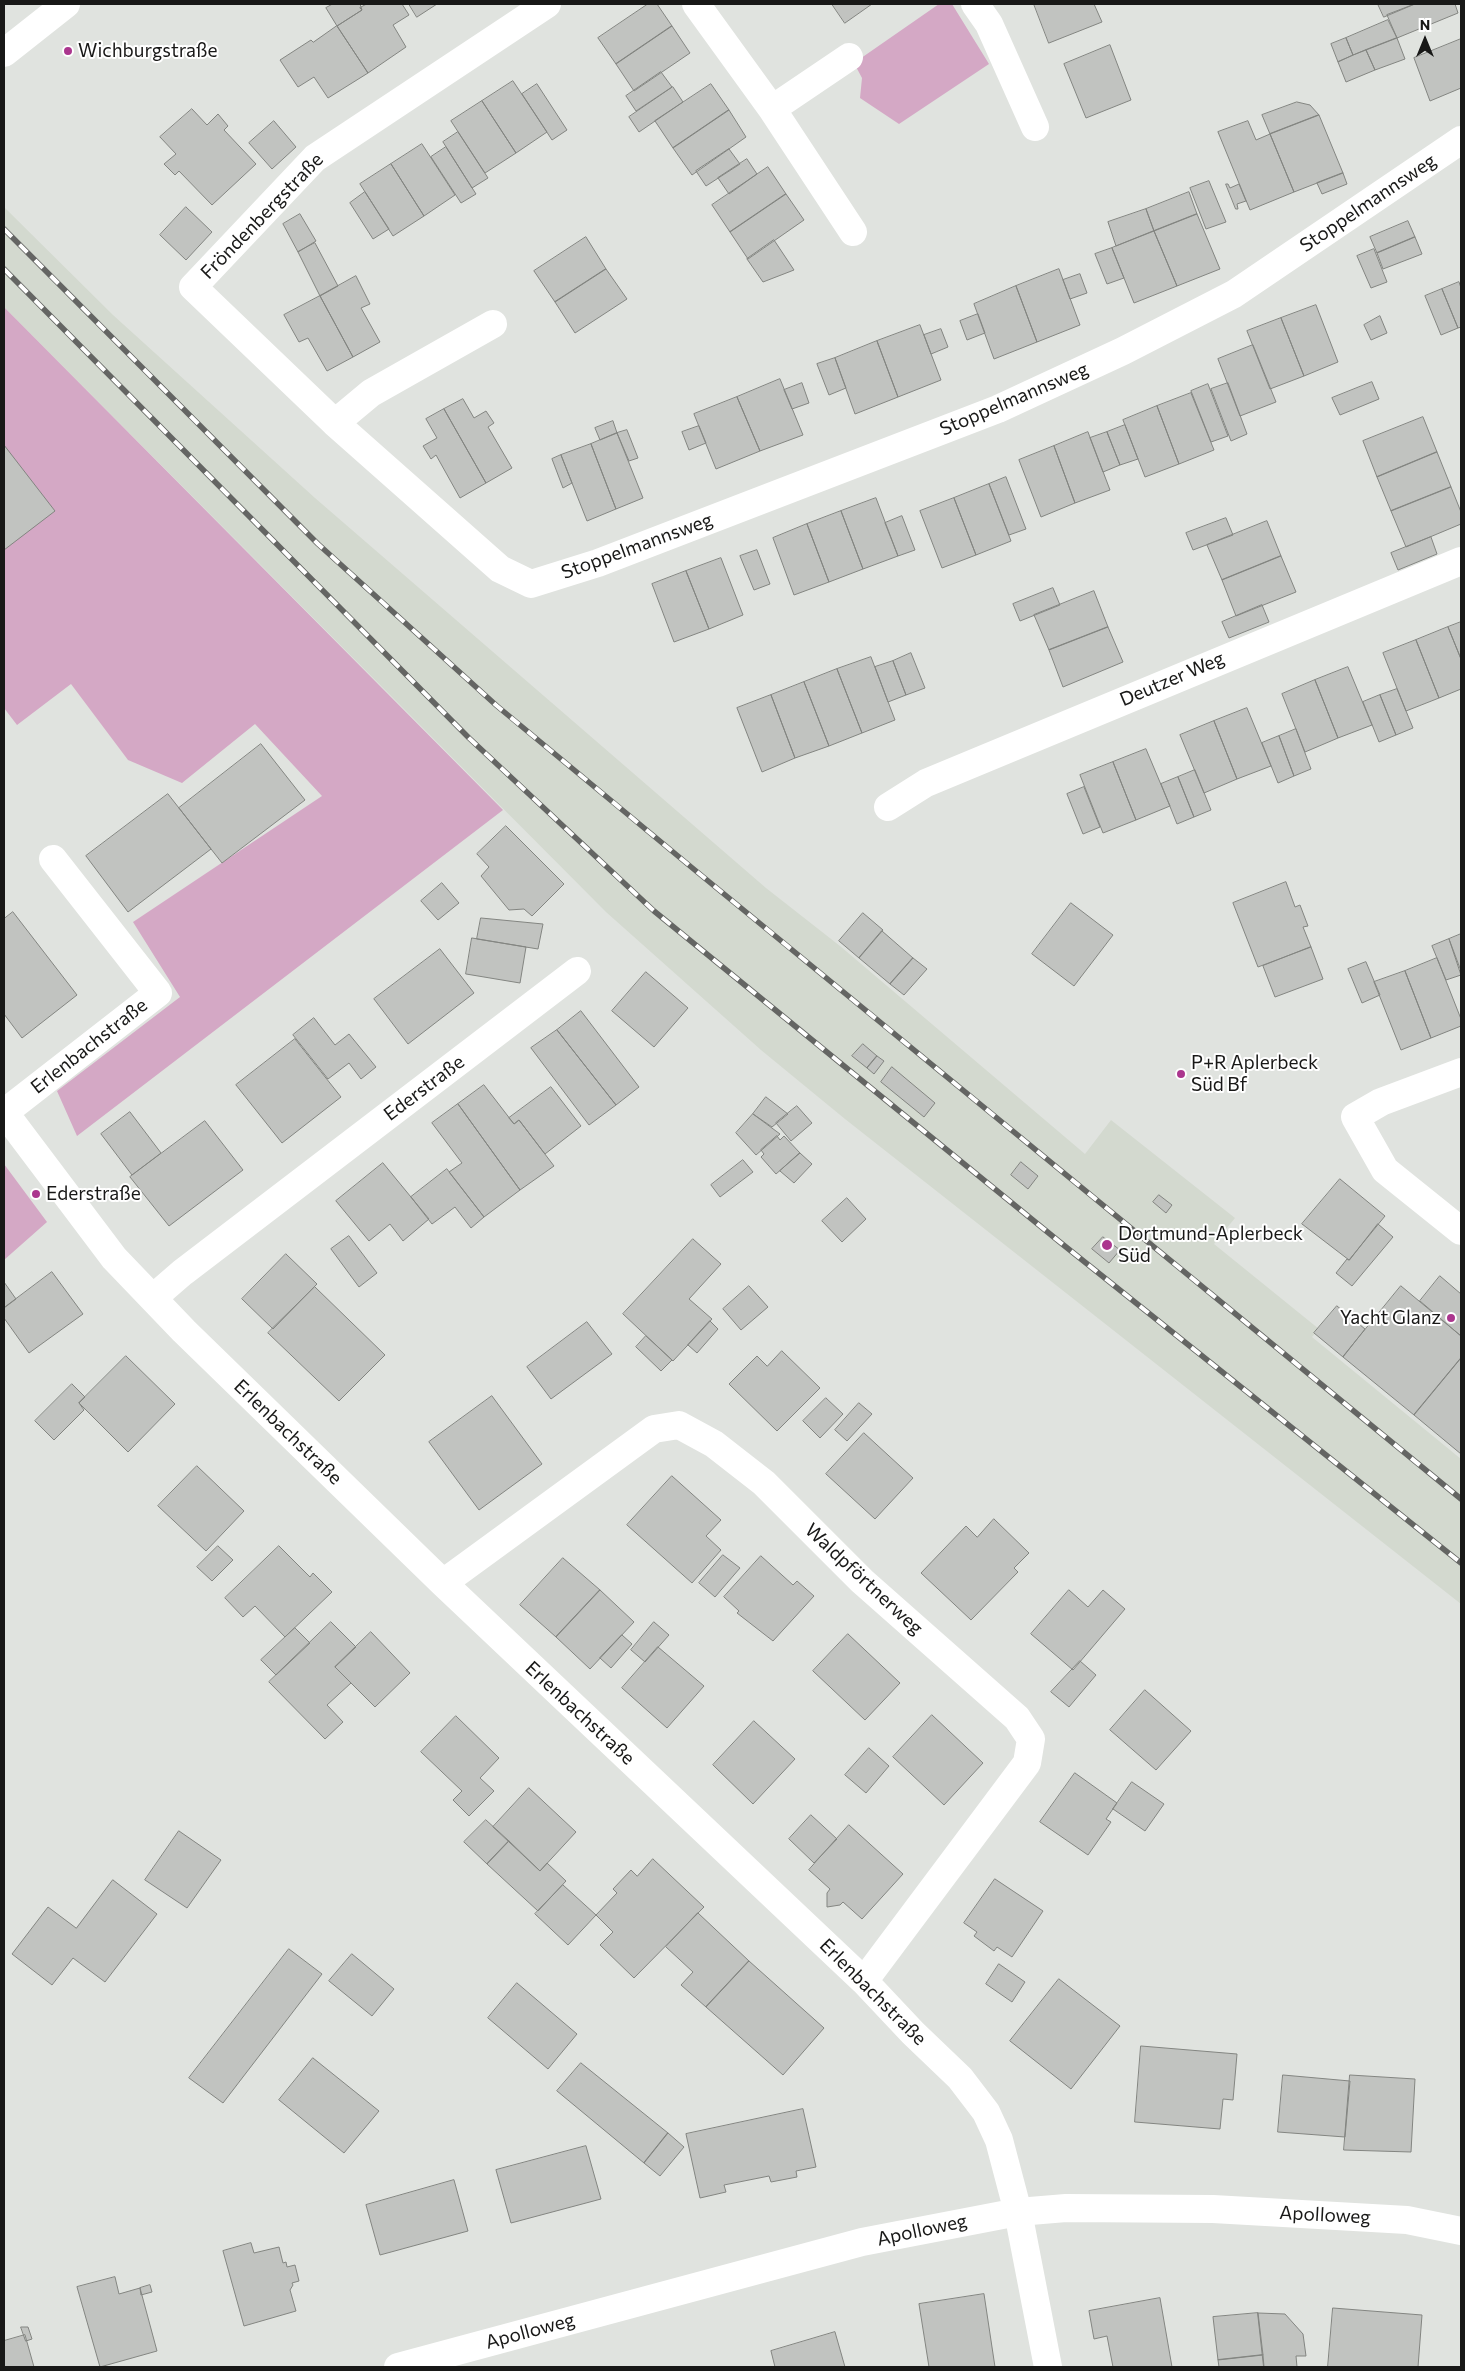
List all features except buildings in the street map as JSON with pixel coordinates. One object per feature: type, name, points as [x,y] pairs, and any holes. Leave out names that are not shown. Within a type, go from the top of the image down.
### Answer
[{"type":"street","points":[[4,53],[66,4]]},
{"type":"street","name":"Fröndenbergstraße","points":[[531,584],[500,569],[335,423],[193,287],[315,158],[547,4]]},
{"type":"street","points":[[696,4],[772,109],[853,232]]},
{"type":"street","points":[[975,4],[989,24],[1035,127]]},
{"type":"street","points":[[772,109],[849,58]]},
{"type":"street","name":"Stoppelmannsweg","points":[[531,584],[598,563],[998,409],[1123,351],[1234,294],[1461,140]]},
{"type":"street","points":[[335,423],[371,394],[493,324]]},
{"type":"street","name":"Deutzer Weg","points":[[888,807],[926,783],[1461,561]]},
{"type":"street","name":"Erlenbachstraße","points":[[53,859],[158,992],[4,1112],[114,1258],[184,1331],[443,1583],[864,1981],[913,2033],[960,2078],[986,2112],[999,2140],[1018,2212],[1048,2367]]},
{"type":"street","name":"Ederstraße","points":[[153,1298],[199,1260],[578,971]]},
{"type":"street","points":[[1461,1072],[1381,1102],[1355,1117],[1385,1170],[1461,1231]]},
{"type":"street","name":"Waldpförtnerweg","points":[[443,1583],[654,1429],[679,1425],[714,1444],[764,1483],[862,1581],[1017,1718],[1032,1740],[1027,1763],[864,1981]]},
{"type":"street","name":"Apolloweg","points":[[398,2367],[862,2242],[1018,2212],[1066,2208],[1213,2209],[1407,2220],[1461,2231]]},
{"type":"shaded area","points":[[939,4],[952,4],[989,64],[899,124],[860,98],[862,78],[854,63]]},
{"type":"shaded area","points":[[4,207],[113,315],[315,498],[766,888],[840,946],[1085,1154],[1111,1120],[1235,1218],[1214,1244],[1319,1329],[1312,1337],[1461,1459],[1461,1604],[845,1119],[761,1050],[606,912],[4,307]]},
{"type":"shaded area","points":[[4,307],[503,810],[77,1136],[57,1091],[180,997],[133,922],[322,796],[255,724],[182,783],[128,760],[71,684],[17,725],[4,708]]},
{"type":"shaded area","points":[[4,1164],[47,1222],[4,1260]]},
{"type":"railway","points":[[4,229],[318,544],[497,706],[1461,1499]]},
{"type":"railway","points":[[4,269],[469,738],[654,911],[1061,1243],[1461,1563]]},
{"type":"place","name":"Wichburgstraße","points":[[68,51]]},
{"type":"place","name":"P+R Aplerbeck Süd Bf","points":[[1181,1074]]},
{"type":"place","name":"Ederstraße","points":[[36,1194]]},
{"type":"place","name":"Dortmund-Aplerbeck Süd","points":[[1107,1245]]},
{"type":"place","name":"Yacht Glanz","points":[[1451,1318]]}]
